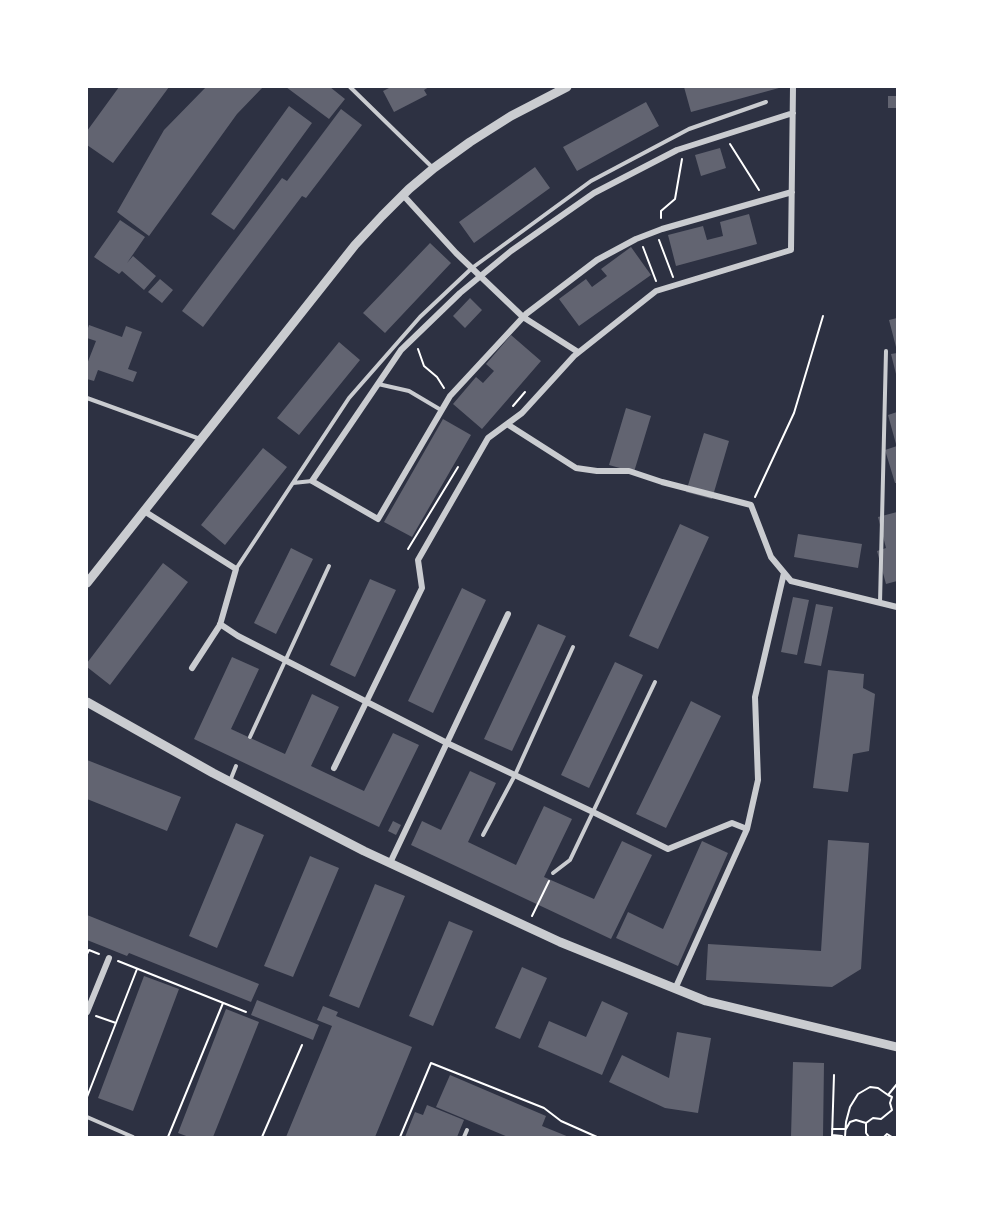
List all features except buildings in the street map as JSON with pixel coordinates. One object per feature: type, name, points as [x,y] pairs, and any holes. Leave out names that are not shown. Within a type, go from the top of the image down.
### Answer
[{"type":"street","points":[[87,583],[355,245],[403,195],[434,168],[470,142],[511,116],[567,87]]},
{"type":"street","points":[[334,768],[422,588],[418,560],[488,438],[522,413],[578,352],[656,291],[791,250],[793,87]]},
{"type":"street","points":[[792,192],[640,238],[597,260],[523,317],[450,396],[378,519],[313,481],[401,350],[460,293],[511,250],[594,193],[677,150],[793,113]]},
{"type":"street","points":[[403,195],[456,253],[523,317],[578,352]]},
{"type":"street","points":[[507,424],[576,468],[597,471],[629,471],[751,505],[771,557],[791,581],[897,607]]},
{"type":"street","points":[[144,511],[236,569],[220,624],[192,668]]},
{"type":"street","points":[[675,989],[747,829],[758,780],[755,697],[784,573]]},
{"type":"street","points":[[390,862],[508,614]]},
{"type":"street","points":[[220,624],[238,636],[447,743],[668,849],[732,823],[747,829]]},
{"type":"street","points":[[87,702],[229,782],[390,862],[560,942],[706,1001],[897,1047]]},
{"type":"street","points":[[87,1012],[109,957]]},
{"type":"lane","points":[[350,87],[434,168]]},
{"type":"lane","points":[[236,569],[349,398],[420,317],[471,268],[591,181],[689,129],[766,102]]},
{"type":"lane","points":[[880,603],[886,351]]},
{"type":"lane","points":[[378,384],[409,391],[442,410]]},
{"type":"lane","points":[[87,398],[200,439]]},
{"type":"lane","points":[[293,483],[313,481]]},
{"type":"lane","points":[[250,737],[329,566]]},
{"type":"lane","points":[[483,835],[515,775],[573,647]]},
{"type":"lane","points":[[553,873],[570,860],[655,682]]},
{"type":"lane","points":[[229,782],[236,766]]},
{"type":"lane","points":[[87,1117],[133,1137]]},
{"type":"lane","points":[[464,1137],[467,1130]]},
{"type":"path","points":[[725,135],[766,200]]},
{"type":"path","points":[[672,276],[659,231],[661,210],[675,198],[685,148]]},
{"type":"path","points":[[640,238],[656,281]]},
{"type":"path","points":[[751,505],[794,413],[823,316]]},
{"type":"path","points":[[414,338],[424,366],[437,377],[450,396]]},
{"type":"path","points":[[526,927],[553,873]]},
{"type":"path","points":[[87,954],[88,950]]},
{"type":"path","points":[[125,964],[246,1012]]},
{"type":"path","points":[[87,1097],[137,969]]},
{"type":"path","points":[[168,1137],[223,1003]]},
{"type":"path","points":[[104,1019],[116,1023]]},
{"type":"path","points":[[262,1137],[302,1045]]},
{"type":"path","points":[[400,1137],[431,1063],[544,1108],[561,1121],[597,1137]]},
{"type":"path","points":[[834,1075],[832,1136],[844,1137],[850,1107],[858,1094],[870,1087],[878,1088],[892,1097],[890,1103],[892,1110],[881,1119],[873,1118],[866,1124],[866,1133],[869,1137]]},
{"type":"path","points":[[888,1095],[897,1084]]},
{"type":"path","points":[[846,1129],[850,1122],[856,1120],[866,1124]]},
{"type":"path","points":[[832,1129],[846,1129]]},
{"type":"path","points":[[884,1137],[887,1134],[892,1137]]}]
